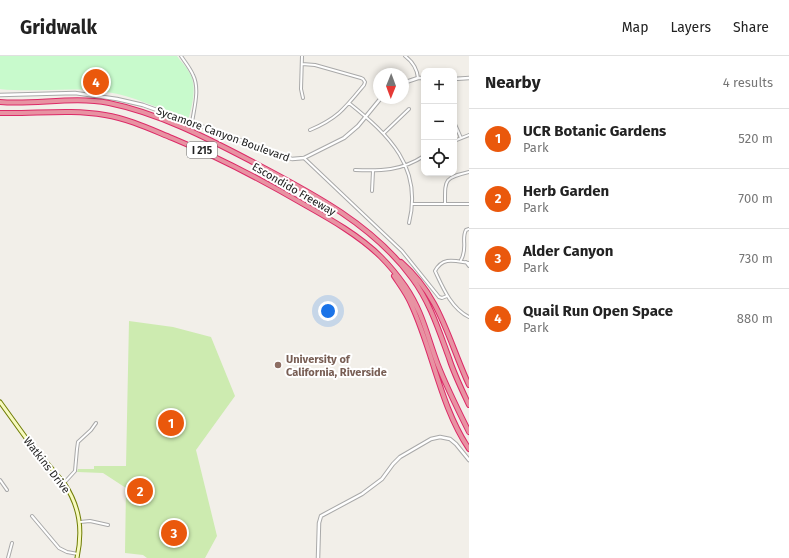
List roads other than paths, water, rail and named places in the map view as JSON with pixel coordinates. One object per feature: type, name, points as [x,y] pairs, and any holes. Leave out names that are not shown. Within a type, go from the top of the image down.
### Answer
[{"type":"highway","name":"Escondido Freeway","points":[[0,102],[82,101],[108,103],[135,110],[163,120],[236,153],[332,206],[356,223],[392,254],[413,279],[433,315],[449,360],[469,405]]},
{"type":"highway","name":"Escondido Freeway","points":[[0,113],[80,112],[106,115],[132,121],[202,150],[274,187],[325,216],[381,257],[415,301],[428,331],[438,364],[469,432]]},
{"type":"highway","points":[[392,254],[410,269],[439,311],[469,385]]},
{"type":"highway","points":[[381,257],[411,303],[422,330],[433,367],[454,423],[469,449]]},
{"type":"main road","name":"Watkins Drive","points":[[0,402],[26,438],[64,483],[72,497],[80,522],[80,542],[77,556]]},
{"type":"street","points":[[181,56],[194,77],[196,86],[192,123]]},
{"type":"street","points":[[302,56],[301,89],[303,98]]},
{"type":"street","points":[[405,56],[412,62],[417,70],[418,78],[409,81]]},
{"type":"street","points":[[302,64],[315,65],[361,78],[365,82],[336,117],[310,130]]},
{"type":"street","points":[[457,79],[469,78]]},
{"type":"street","name":"Sycamore Canyon Boulevard","points":[[0,94],[75,93],[108,97],[143,105],[287,158],[304,158],[404,253],[420,271],[437,295],[442,298],[447,296]]},
{"type":"street","points":[[349,103],[366,116],[396,146],[406,165],[412,192],[409,223]]},
{"type":"street","points":[[304,158],[344,138],[358,126],[376,104]]},
{"type":"street","points":[[384,133],[409,109]]},
{"type":"street","points":[[457,129],[461,138]]},
{"type":"street","points":[[456,140],[469,134]]},
{"type":"street","points":[[355,170],[390,170],[418,161],[421,158]]},
{"type":"street","points":[[372,191],[373,171]]},
{"type":"street","points":[[445,204],[445,187],[447,181],[451,177],[469,172]]},
{"type":"street","points":[[412,204],[469,204]]},
{"type":"street","points":[[460,260],[465,252],[464,234],[466,230],[469,229]]},
{"type":"street","points":[[469,266],[467,262],[460,260],[446,261],[438,266],[435,271],[447,296],[457,310],[469,317]]},
{"type":"street","points":[[64,483],[75,472],[76,449],[78,442],[96,423]]},
{"type":"street","points":[[318,558],[318,528],[320,518],[323,514],[354,499],[382,479],[393,464],[403,454],[436,438],[443,437],[453,441],[469,460]]},
{"type":"street","points":[[0,480],[7,490]]},
{"type":"street","points":[[32,516],[59,548],[77,556]]},
{"type":"street","points":[[80,522],[92,522],[108,525]]},
{"type":"street","points":[[8,558],[12,543]]},
{"type":"place","name":"Quail Run Open Space","points":[[96,82]]},
{"type":"place","name":"University of California, Riverside","points":[[278,365]]},
{"type":"place","name":"UCR Botanic Gardens","points":[[171,423]]},
{"type":"place","name":"Herb Garden","points":[[140,491]]},
{"type":"place","name":"Alder Canyon","points":[[174,533]]}]
